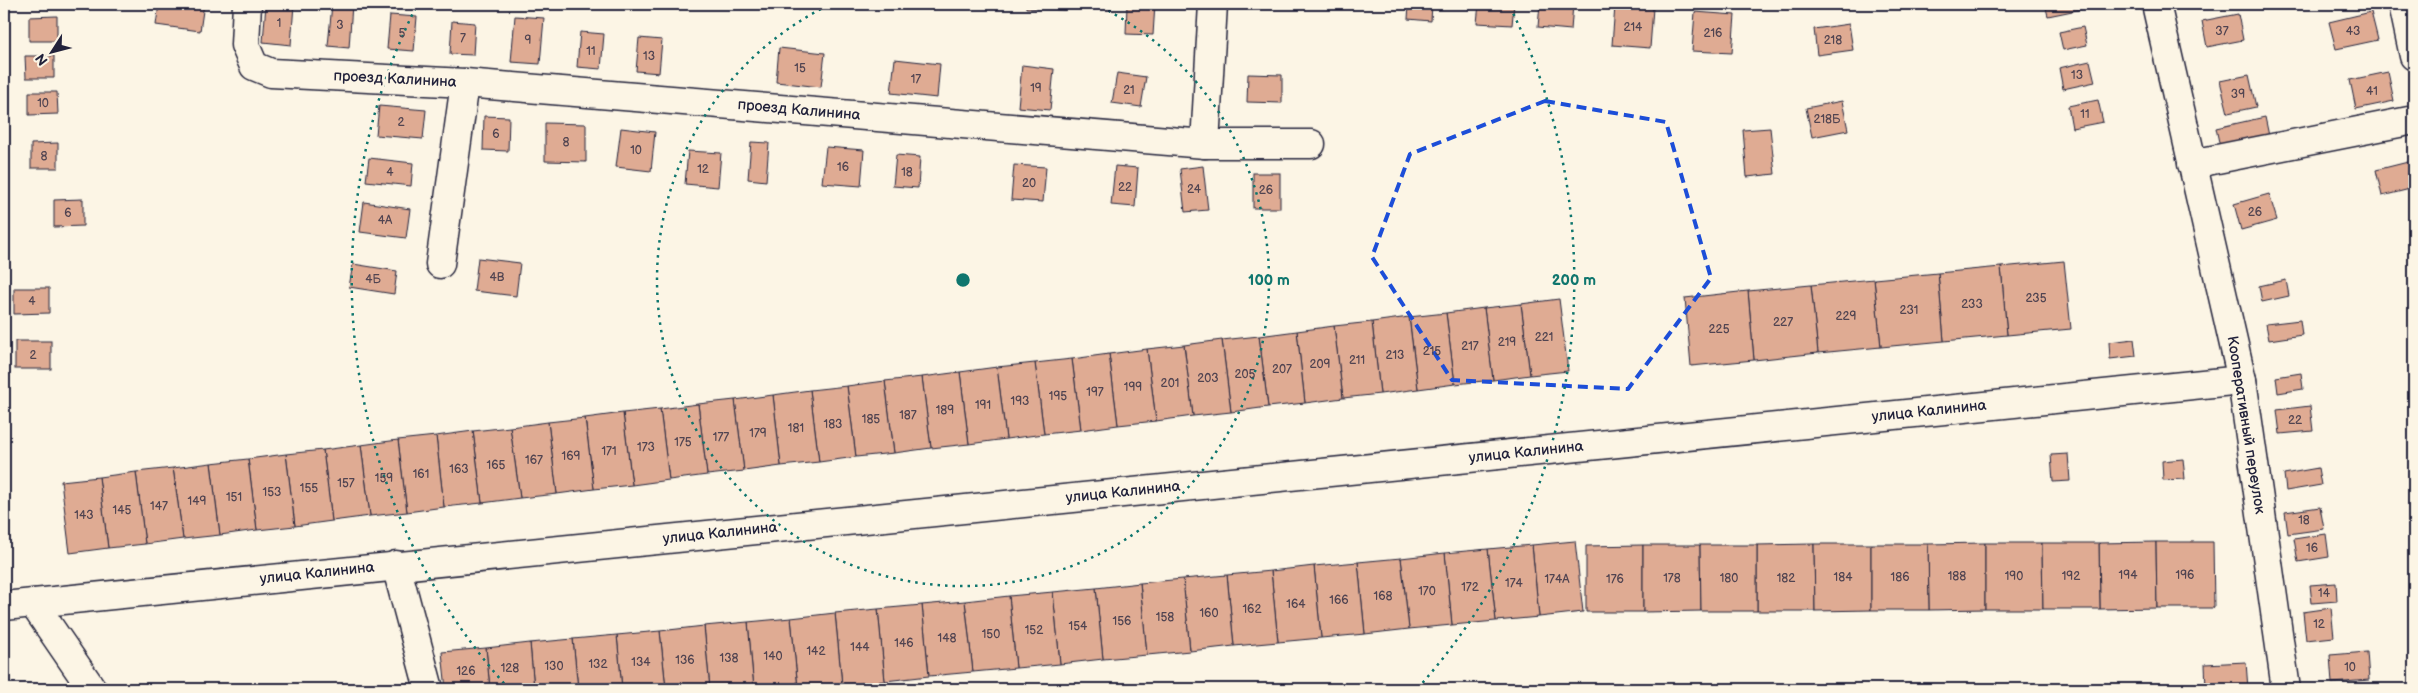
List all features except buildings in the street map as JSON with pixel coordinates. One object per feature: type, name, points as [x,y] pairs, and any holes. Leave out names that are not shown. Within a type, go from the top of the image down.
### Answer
[{"type":"street","name":"проезд Калинина","points":[[247,4],[245,45],[254,66],[271,73],[465,83],[1205,144],[1312,144]]},
{"type":"street","points":[[1205,144],[1214,4]]},
{"type":"street","name":"Кооперативный переулок","points":[[2156,4],[2242,380],[2286,689]]},
{"type":"street","points":[[2403,4],[2414,56]]},
{"type":"street","points":[[440,264],[465,83]]},
{"type":"street","points":[[2192,164],[2414,120]]},
{"type":"street","name":"улица Калинина","points":[[4,606],[2242,380]]},
{"type":"street","points":[[396,565],[429,689]]},
{"type":"street","points":[[33,603],[92,689]]},
{"type":"highlighted area","points":[[1545,101],[1666,122],[1711,278],[1628,389],[1452,380],[1372,257],[1410,154]]}]
